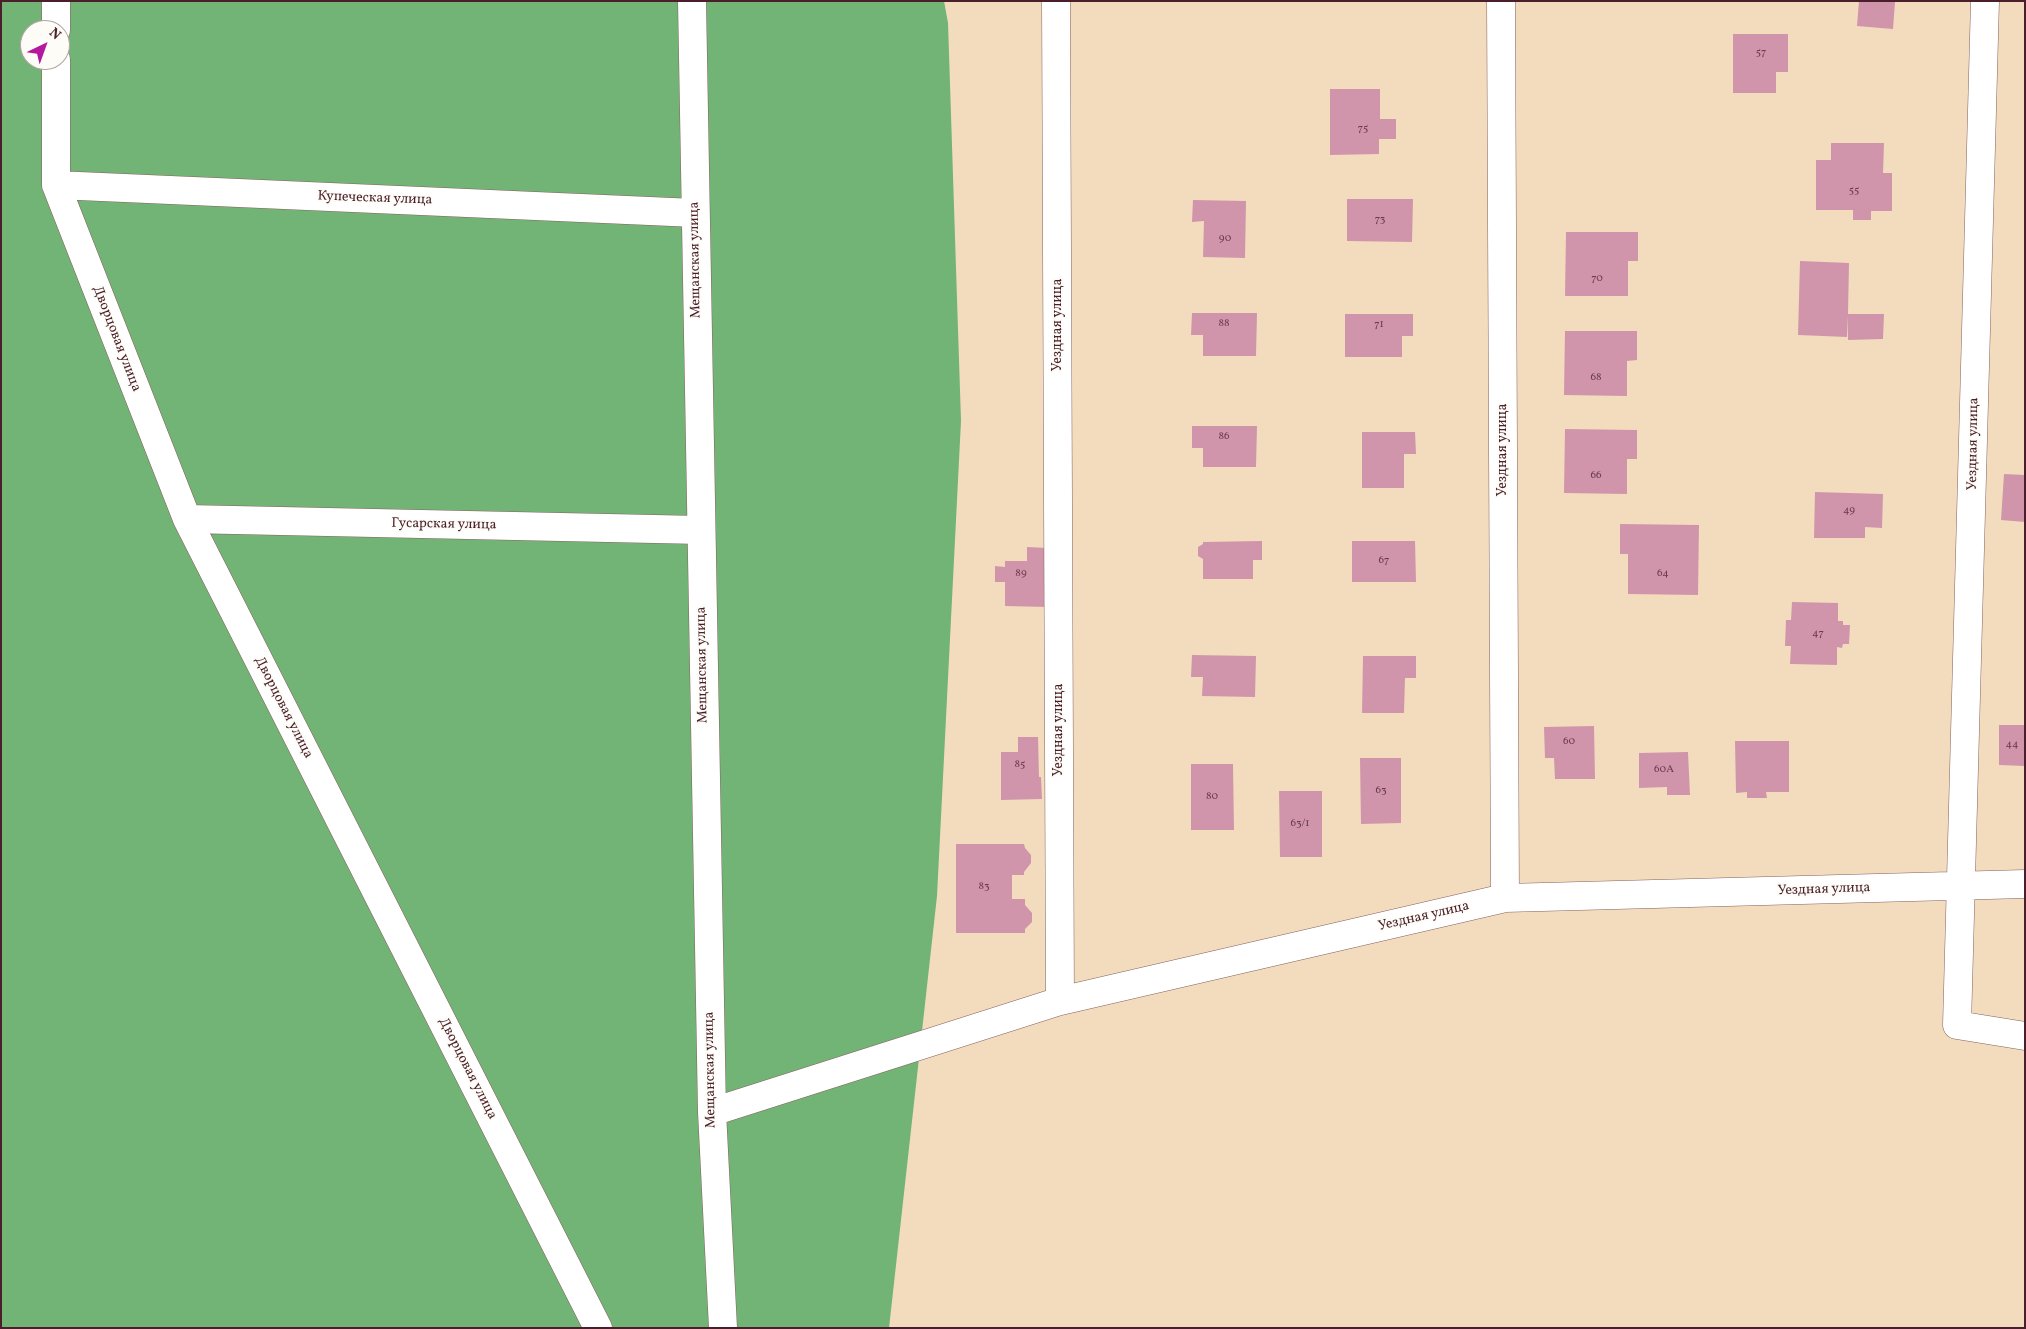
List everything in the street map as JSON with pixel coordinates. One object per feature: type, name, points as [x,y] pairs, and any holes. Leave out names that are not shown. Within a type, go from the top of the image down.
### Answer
[{"type":"street","points":[[56,1],[56,20]]},
{"type":"street","name":"Мещанская улица","points":[[692,1],[712,1112],[723,1328]]},
{"type":"street","name":"Уездная улица","points":[[1056,1],[1060,1001],[1505,898],[2025,884]]},
{"type":"street","name":"Уездная улица","points":[[1501,1],[1505,898]]},
{"type":"street","name":"Уездная улица","points":[[1986,1],[1957,1025],[2025,1036]]},
{"type":"street","name":"Дворцовая улица","points":[[56,70],[56,185],[187,519],[598,1328]]},
{"type":"street","name":"Купеческая улица","points":[[56,185],[695,213]]},
{"type":"street","name":"Гусарская улица","points":[[187,519],[701,530]]},
{"type":"street","points":[[712,1112],[1060,1001]]},
{"type":"green space","points":[[1,1],[944,1],[948,23],[961,421],[937,896],[889,1328],[1,1328]]},
{"type":"building","points":[[1859,1],[1895,2],[1893,29],[1857,26]]},
{"type":"building","points":[[1733,34],[1788,34],[1788,72],[1776,72],[1776,93],[1733,93]]},
{"type":"building","points":[[1330,89],[1380,89],[1380,119],[1396,119],[1396,139],[1379,139],[1379,154],[1330,155]]},
{"type":"building","points":[[1831,143],[1884,143],[1883,173],[1892,173],[1892,211],[1871,211],[1871,220],[1853,220],[1853,210],[1816,210],[1816,160],[1831,160]]},
{"type":"building","points":[[1347,199],[1413,199],[1412,242],[1347,241]]},
{"type":"building","points":[[1193,200],[1246,201],[1245,258],[1203,257],[1204,221],[1192,222]]},
{"type":"building","points":[[1566,232],[1638,232],[1638,261],[1628,261],[1628,296],[1565,296]]},
{"type":"building","points":[[1800,261],[1849,263],[1848,314],[1884,314],[1883,339],[1848,340],[1848,316],[1847,337],[1798,335]]},
{"type":"building","points":[[1192,313],[1257,313],[1256,356],[1203,356],[1203,335],[1191,335]]},
{"type":"building","points":[[1345,314],[1413,314],[1413,336],[1402,336],[1402,357],[1345,357]]},
{"type":"building","points":[[1565,331],[1637,331],[1637,360],[1627,361],[1627,396],[1564,395]]},
{"type":"building","points":[[1192,426],[1257,426],[1256,467],[1203,467],[1203,448],[1192,448]]},
{"type":"building","points":[[1565,429],[1637,430],[1637,459],[1627,459],[1627,494],[1564,493]]},
{"type":"building","points":[[1362,432],[1415,432],[1416,454],[1404,454],[1404,488],[1362,488]]},
{"type":"building","points":[[2004,474],[2025,475],[2025,522],[2001,520]]},
{"type":"building","points":[[1815,492],[1883,494],[1882,528],[1865,527],[1865,538],[1814,538]]},
{"type":"building","points":[[1620,524],[1699,525],[1698,595],[1628,594],[1628,554],[1620,554]]},
{"type":"building","points":[[1262,541],[1262,560],[1253,560],[1253,579],[1203,579],[1203,559],[1198,556],[1198,547],[1203,542]]},
{"type":"building","points":[[1352,541],[1415,541],[1416,582],[1352,582]]},
{"type":"building","points":[[1027,547],[1048,548],[1047,607],[1005,606],[1005,582],[995,582],[995,566],[1005,567],[1005,561],[1027,561]]},
{"type":"building","points":[[1792,602],[1838,603],[1838,621],[1843,621],[1843,625],[1850,625],[1849,644],[1843,644],[1842,648],[1837,647],[1837,665],[1790,664],[1791,646],[1785,646],[1786,620],[1791,620]]},
{"type":"building","points":[[1192,655],[1256,656],[1255,697],[1202,696],[1203,677],[1191,677]]},
{"type":"building","points":[[1363,656],[1416,656],[1416,678],[1405,678],[1404,713],[1362,713]]},
{"type":"building","points":[[1999,725],[2025,725],[2025,766],[1999,765]]},
{"type":"building","points":[[1594,726],[1595,779],[1555,779],[1554,758],[1545,758],[1544,727]]},
{"type":"building","points":[[1018,737],[1038,737],[1039,777],[1041,777],[1042,799],[1001,800],[1001,752],[1018,752]]},
{"type":"building","points":[[1735,741],[1789,741],[1789,792],[1766,792],[1767,798],[1747,798],[1747,792],[1736,793]]},
{"type":"building","points":[[1688,752],[1690,795],[1667,795],[1667,787],[1639,788],[1639,753]]},
{"type":"building","points":[[1360,758],[1401,758],[1401,823],[1361,824]]},
{"type":"building","points":[[1191,764],[1233,764],[1234,830],[1191,830]]},
{"type":"building","points":[[1279,791],[1322,791],[1322,857],[1280,857]]},
{"type":"building","points":[[956,844],[1024,844],[1031,855],[1031,863],[1024,872],[1024,875],[1012,875],[1012,899],[1025,899],[1025,905],[1032,913],[1032,922],[1025,929],[1025,933],[956,933]]}]
